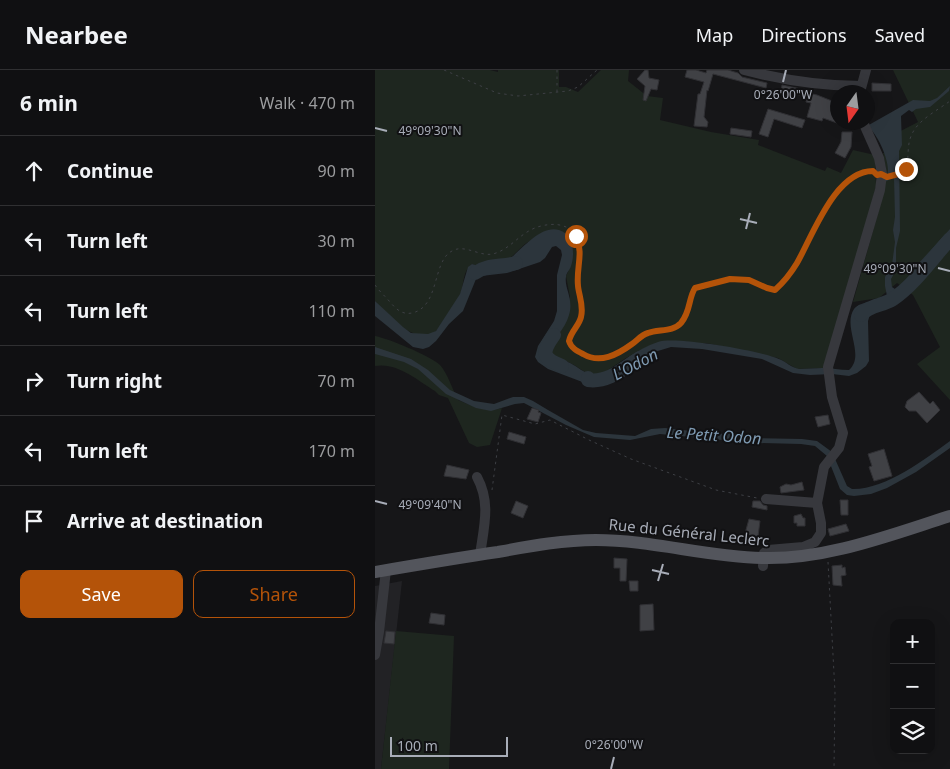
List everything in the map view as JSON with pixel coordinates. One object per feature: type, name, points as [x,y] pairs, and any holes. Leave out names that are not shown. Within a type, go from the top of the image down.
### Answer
[{"type":"main road","name":"Rue du Général Leclerc","points":[[380,571],[554,542],[597,540],[614,545],[734,557],[763,562],[827,552],[950,516]]},
{"type":"street","points":[[744,70],[788,81],[830,86]]},
{"type":"street","points":[[862,85],[866,70]]},
{"type":"street","points":[[763,562],[764,553],[767,550],[803,547],[815,542],[821,533],[817,503],[824,467],[842,440],[843,433],[832,397],[828,367],[880,190],[879,158],[867,130]]},
{"type":"street","points":[[477,477],[483,488],[486,501],[481,554]]},
{"type":"street","points":[[765,499],[817,503]]},
{"type":"street","points":[[375,656],[379,632],[380,571]]},
{"type":"path","points":[[444,70],[497,93],[518,96],[557,93],[578,87],[597,70]]},
{"type":"path","points":[[557,70],[557,93]]},
{"type":"path","points":[[375,285],[395,308],[401,312],[412,313],[421,308],[430,297],[443,262],[451,251],[461,249],[487,255],[495,254],[530,230],[551,224],[564,225],[576,236],[581,255],[577,274],[582,312],[580,320],[571,334],[570,344],[574,349],[588,357],[601,359],[627,347],[647,333],[676,328],[690,307],[691,295],[695,288],[730,279],[749,280],[775,290],[797,263],[824,211],[848,181],[859,173],[866,171],[873,171],[877,175],[881,174],[887,177],[902,173],[906,169],[911,136],[917,126],[950,101]]},
{"type":"path","points":[[492,495],[502,415],[535,424],[550,420],[597,444],[699,484],[716,490],[765,499]]},
{"type":"path","points":[[827,552],[835,692],[834,769]]},
{"type":"shaded area","points":[[375,70],[490,70],[498,72],[498,70],[559,70],[559,87],[566,87],[578,92],[601,70],[629,70],[628,81],[647,96],[663,98],[660,120],[711,132],[759,140],[758,145],[825,171],[827,167],[841,173],[853,150],[875,155],[876,186],[855,266],[823,368],[797,369],[778,358],[706,343],[649,346],[626,358],[599,376],[589,374],[565,361],[545,356],[543,353],[561,330],[570,297],[566,276],[571,265],[572,249],[564,233],[553,230],[543,233],[525,244],[504,264],[496,267],[479,267],[472,264],[465,273],[458,299],[436,331],[428,335],[419,335],[402,327],[375,301]]},
{"type":"shaded area","points":[[893,70],[950,70],[950,400],[917,364],[940,347],[913,295],[897,283],[879,298],[853,302],[880,206],[886,170],[883,153],[893,152],[893,135],[918,122]]},
{"type":"shaded area","points":[[375,336],[409,348],[435,361],[443,368],[458,400],[490,410],[502,408],[490,445],[477,447],[469,443],[448,398],[439,395],[399,369],[383,365],[375,366]]},
{"type":"shaded area","points":[[402,581],[381,769],[375,769],[375,586]]},
{"type":"shaded area","points":[[396,631],[454,636],[449,769],[381,769]]},
{"type":"water","points":[[950,86],[949,91],[930,107],[916,109],[912,112],[909,110],[901,116],[902,145],[899,151],[900,231],[896,248],[896,270],[891,279],[892,287],[895,289],[901,287],[918,264],[950,229],[950,239],[901,290],[871,311],[868,321],[869,361],[857,373],[849,376],[793,373],[762,359],[702,349],[671,347],[648,354],[601,382],[585,383],[548,369],[538,362],[535,357],[538,346],[554,321],[557,311],[557,275],[562,255],[561,250],[556,246],[552,247],[540,262],[507,273],[481,276],[476,279],[463,311],[429,347],[423,349],[413,347],[375,316],[375,301],[411,333],[428,334],[436,331],[460,294],[468,267],[472,264],[485,267],[498,266],[505,263],[542,232],[559,230],[568,236],[573,251],[572,261],[566,276],[570,309],[562,330],[543,353],[547,357],[565,361],[589,374],[599,376],[650,345],[658,342],[682,341],[755,352],[779,359],[799,369],[849,370],[854,364],[855,357],[851,316],[857,306],[887,296],[885,277],[892,265],[895,242],[893,230],[895,217],[894,177],[885,182],[888,165],[884,152],[872,130],[875,130],[875,121],[913,100],[930,101],[937,98]]},
{"type":"water","name":"Le Petit Odon","points":[[375,347],[411,359],[428,370],[450,390],[474,401],[494,404],[513,397],[524,397],[583,430],[596,433],[635,436],[651,429],[665,428],[717,434],[736,433],[754,438],[817,441],[832,452],[847,486],[852,489],[865,488],[891,479],[950,441],[950,448],[916,472],[887,488],[871,494],[847,495],[840,489],[827,456],[815,446],[660,434],[630,440],[594,437],[524,403],[491,411],[476,408],[446,394],[418,369],[404,362],[375,354]]},
{"type":"building","points":[[645,70],[648,70],[649,78],[659,80],[657,90],[651,89],[646,101],[643,100],[645,86],[637,79]]},
{"type":"building","points":[[687,70],[706,73],[707,70],[728,70],[738,73],[742,77],[767,83],[766,88],[713,74],[707,90],[704,117],[708,122],[707,127],[694,126],[698,94],[700,94],[704,82],[685,77]]},
{"type":"building","points":[[872,83],[891,84],[891,91],[875,91],[875,85],[872,85]]},
{"type":"building","points":[[782,85],[801,89],[800,95],[781,92]]},
{"type":"building","points":[[808,93],[830,100],[830,120],[823,118],[822,121],[807,117],[811,103],[806,102]]},
{"type":"building","points":[[768,109],[805,120],[802,128],[774,119],[768,137],[759,134]]},
{"type":"building","points":[[731,128],[752,131],[751,137],[730,134]]},
{"type":"building","points":[[842,132],[852,132],[851,147],[845,158],[835,153],[841,142]]},
{"type":"building","points":[[919,392],[930,404],[933,401],[940,410],[927,423],[916,411],[909,411],[905,407],[907,401]]},
{"type":"building","points":[[532,408],[539,410],[538,412],[541,413],[538,422],[527,419]]},
{"type":"building","points":[[828,415],[830,424],[818,427],[815,417]]},
{"type":"building","points":[[509,432],[526,437],[524,444],[507,439]]},
{"type":"building","points":[[884,449],[892,476],[874,481],[869,467],[872,466],[868,454]]},
{"type":"building","points":[[447,465],[469,470],[466,479],[444,476]]},
{"type":"building","points":[[802,482],[804,490],[781,493],[780,487],[786,484],[791,485]]},
{"type":"building","points":[[840,500],[848,500],[848,515],[841,515]]},
{"type":"building","points":[[516,501],[528,506],[523,518],[511,513]]},
{"type":"building","points":[[753,501],[760,501],[763,505],[767,506],[767,510],[752,507]]},
{"type":"building","points":[[801,514],[805,518],[805,526],[797,526],[797,523],[794,523],[794,516]]},
{"type":"building","points":[[749,519],[760,521],[757,544],[743,541]]},
{"type":"building","points":[[846,524],[849,531],[830,536],[828,529]]},
{"type":"building","points":[[614,558],[627,559],[626,581],[620,581],[620,568],[614,568]]},
{"type":"building","points":[[842,565],[842,568],[845,567],[846,575],[841,576],[842,586],[833,585],[832,566]]},
{"type":"building","points":[[629,581],[638,581],[638,591],[630,591]]},
{"type":"building","points":[[653,604],[654,630],[640,631],[640,605]]},
{"type":"building","points":[[431,613],[445,615],[444,625],[429,623]]},
{"type":"building","points":[[386,631],[395,632],[394,644],[384,643]]},
{"type":"waterway","name":"L'Odon","points":[[861,315],[868,309],[889,301],[901,293],[916,279],[950,239]]},
{"type":"waterway","name":"L'Odon","points":[[475,273],[490,267],[516,263]]},
{"type":"waterway","name":"L'Odon","points":[[554,335],[547,346],[546,354],[550,360],[562,366]]},
{"type":"waterway","name":"L'Odon","points":[[588,378],[588,380],[595,380],[609,377],[640,358]]},
{"type":"route","points":[[576,236],[581,255],[577,274],[582,312],[569,341],[574,349],[588,357],[601,359],[627,347],[642,335],[657,330],[676,328],[685,318],[690,307],[691,295],[695,288],[710,286],[715,282],[730,279],[749,280],[775,290],[797,263],[824,211],[848,181],[859,173],[866,171],[873,171],[877,175],[881,174],[887,177],[902,173],[906,169]]}]
